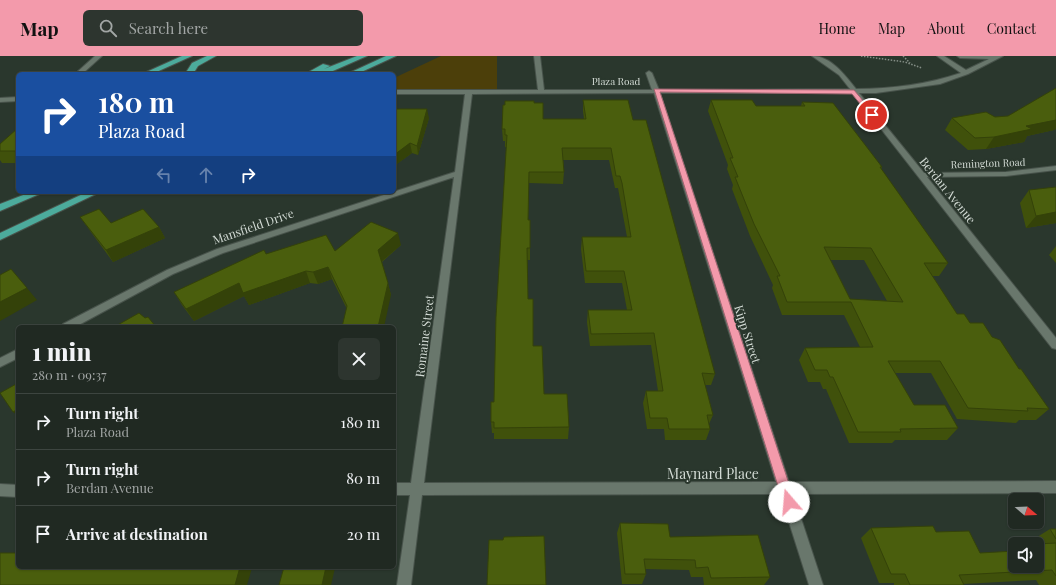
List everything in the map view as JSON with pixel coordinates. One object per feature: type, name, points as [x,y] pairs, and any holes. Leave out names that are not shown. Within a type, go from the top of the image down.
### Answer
[{"type":"highway","points":[[151,72],[188,56]]},
{"type":"highway","points":[[190,72],[195,65],[212,56]]},
{"type":"highway","points":[[313,72],[347,56]]},
{"type":"highway","points":[[325,72],[363,56]]},
{"type":"highway","points":[[356,72],[392,56]]},
{"type":"highway","points":[[0,208],[34,194]]},
{"type":"highway","points":[[0,229],[79,194]]},
{"type":"highway","points":[[0,237],[91,194]]},
{"type":"street","points":[[80,72],[99,56]]},
{"type":"street","points":[[537,56],[541,91]]},
{"type":"street","name":"Berdan Avenue","points":[[816,56],[841,74],[1056,345]]},
{"type":"street","points":[[940,56],[966,73]]},
{"type":"street","points":[[960,56],[998,57]]},
{"type":"street","name":"Plaza Road","points":[[396,92],[854,92],[891,90],[919,86],[966,73],[998,57]]},
{"type":"street","name":"Kipp Street","points":[[649,74],[656,91],[816,585]]},
{"type":"street","name":"Romaine Street","points":[[404,585],[469,91]]},
{"type":"street","points":[[0,100],[16,99]]},
{"type":"street","name":"Remington Road","points":[[920,175],[1040,171],[1056,168]]},
{"type":"street","name":"Mansfield Drive","points":[[396,193],[458,172]]},
{"type":"street","name":"Mansfield Drive","points":[[71,325],[170,272],[220,251],[392,194]]},
{"type":"street","points":[[0,363],[16,354]]},
{"type":"street","name":"Maynard Place","points":[[396,489],[1056,487]]},
{"type":"street","points":[[0,490],[16,491]]},
{"type":"path","points":[[861,56],[910,63],[903,56]]},
{"type":"shaded area","points":[[441,56],[497,56],[497,91],[396,92],[396,77]]},
{"type":"building","points":[[1056,88],[1056,120],[1026,126],[1032,129],[994,137],[975,138],[952,118],[986,112],[995,117],[1008,116]]},
{"type":"building","points":[[583,100],[628,100],[633,120],[646,120],[715,374],[702,373],[713,415],[707,415],[710,429],[669,429],[667,418],[650,418],[646,391],[663,391],[654,333],[591,334],[588,310],[632,310],[624,271],[586,271],[582,237],[631,237],[622,183],[620,176],[616,176],[611,148],[562,148],[564,172],[529,172],[528,220],[530,220],[530,248],[527,248],[528,299],[533,299],[533,346],[542,346],[544,394],[567,394],[569,427],[494,428],[494,422],[491,422],[491,402],[494,402],[496,317],[507,135],[505,135],[505,129],[502,129],[503,105],[505,105],[505,101],[534,101],[534,103],[543,103],[543,119],[586,119]]},
{"type":"building","points":[[711,100],[752,100],[756,106],[805,106],[802,102],[833,103],[882,167],[880,167],[948,263],[924,263],[957,314],[964,314],[970,323],[983,323],[992,337],[1000,340],[1019,369],[1021,369],[1049,409],[1027,408],[1028,411],[968,408],[940,361],[888,361],[914,405],[945,405],[958,428],[900,429],[901,432],[858,432],[833,377],[830,377],[827,370],[815,370],[805,348],[873,347],[851,302],[787,302],[777,276],[780,276],[754,224],[735,177],[738,177],[730,158],[733,158]],"holes":[[[824,247],[871,248],[903,302],[850,299]]]},
{"type":"building","points":[[396,109],[427,109],[417,146],[410,143],[396,154]]},
{"type":"building","points":[[16,130],[16,151],[0,151],[0,144]]},
{"type":"building","points":[[1056,187],[1056,212],[1036,216],[1029,190]]},
{"type":"building","points":[[99,209],[111,223],[143,209],[159,227],[106,250],[80,217]]},
{"type":"building","points":[[371,222],[398,233],[378,250],[388,283],[378,325],[342,325],[347,306],[328,267],[313,272],[306,271],[243,293],[239,283],[186,309],[174,292],[264,250],[266,254],[326,235],[335,251]]},
{"type":"building","points":[[11,269],[27,288],[0,302],[0,275]]},
{"type":"building","points":[[139,313],[145,318],[148,317],[154,325],[118,325]]},
{"type":"building","points":[[16,384],[16,410],[13,412],[0,393]]},
{"type":"building","points":[[620,523],[668,524],[670,537],[758,535],[770,577],[711,578],[708,567],[696,568],[695,560],[644,559],[646,574],[625,574]]},
{"type":"building","points":[[933,526],[936,532],[969,531],[980,553],[1008,551],[1008,572],[959,575],[964,585],[910,585],[905,574],[891,574],[871,528]]},
{"type":"building","points":[[1050,529],[1056,529],[1056,539]]},
{"type":"building","points":[[544,536],[546,585],[487,585],[489,540],[503,540],[504,537]]},
{"type":"building","points":[[1056,543],[1056,576],[1052,570],[1044,570],[1044,544]]},
{"type":"building","points":[[0,553],[16,553],[16,569],[239,569],[235,585],[0,585]]},
{"type":"building","points":[[283,569],[326,569],[322,585],[279,585]]},
{"type":"route","points":[[789,502],[656,91],[854,92],[872,115]]}]
